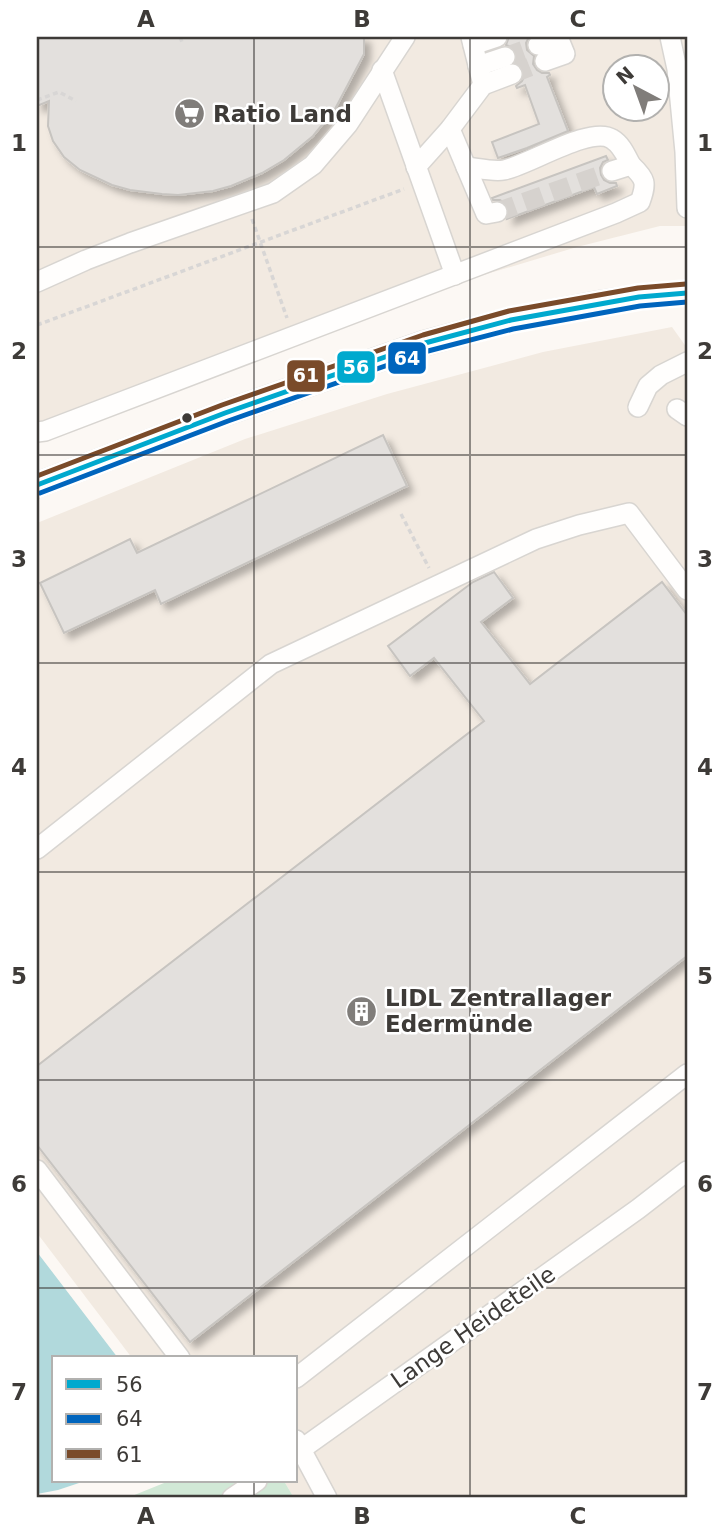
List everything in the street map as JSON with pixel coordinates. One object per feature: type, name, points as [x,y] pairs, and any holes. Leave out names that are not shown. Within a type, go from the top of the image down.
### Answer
[{"type":"main road","points":[[37,485],[225,413],[425,343],[511,320],[639,297],[687,293]]},
{"type":"street","points":[[37,282],[108,251],[273,193],[313,165],[348,124],[405,37]]},
{"type":"street","points":[[483,85],[472,41],[497,37]]},
{"type":"street","points":[[542,53],[565,54],[558,37]]},
{"type":"street","points":[[670,37],[677,69],[687,208]]},
{"type":"street","points":[[419,175],[483,85],[508,65],[478,66]]},
{"type":"street","points":[[382,70],[455,275]]},
{"type":"street","points":[[450,129],[486,214],[497,212]]},
{"type":"street","points":[[37,432],[616,213],[640,201],[645,186],[642,175],[631,165],[620,144],[610,136],[598,135],[576,141],[502,171],[466,167]]},
{"type":"street","points":[[612,171],[631,165]]},
{"type":"street","points":[[638,407],[648,386],[661,374],[687,362]]},
{"type":"street","points":[[37,849],[271,664],[536,539],[629,513],[687,590]]},
{"type":"street","points":[[298,1376],[687,1074]]},
{"type":"street","points":[[37,1170],[178,1356]]},
{"type":"street","name":"Lange Heideteile","points":[[327,1498],[298,1447],[638,1209],[687,1171]]},
{"type":"street","points":[[232,1498],[256,1482]]},
{"type":"path","points":[[37,100],[59,92],[76,101]]},
{"type":"path","points":[[37,325],[260,242],[419,175]]},
{"type":"path","points":[[246,202],[293,335]]},
{"type":"path","points":[[401,514],[438,585]]},
{"type":"shaded area","points":[[37,37],[687,37],[687,226],[660,226],[577,247],[460,282],[37,443]]},
{"type":"shaded area","points":[[672,327],[687,348],[687,1498],[294,1498],[285,1482],[298,1482],[298,1356],[130,1356],[37,1233],[37,523],[245,439],[387,394],[543,352]]},
{"type":"green space","points":[[167,1482],[285,1482],[294,1498],[127,1498]]},
{"type":"water","points":[[37,1252],[116,1356],[52,1356],[52,1482],[82,1482],[37,1494]]},
{"type":"building","name":"Ratio Land","points":[[37,37],[364,37],[364,54],[335,109],[313,136],[284,160],[231,186],[178,195],[130,190],[112,185],[80,170],[64,157],[53,141],[48,126],[49,101],[37,106]]},
{"type":"building","points":[[509,37],[529,37],[527,50],[534,56],[533,64],[537,70],[549,73],[547,77],[568,131],[498,158],[492,142],[539,124],[525,85],[516,86],[524,77],[524,70],[516,63],[517,54],[514,48],[506,45]]},
{"type":"building","points":[[606,156],[608,160],[603,162],[600,168],[601,175],[604,180],[616,183],[617,186],[597,194],[594,187],[507,219],[507,205],[492,198]]},
{"type":"building","points":[[383,435],[407,486],[161,604],[155,590],[64,633],[40,583],[130,539],[137,553]]},
{"type":"building","name":"LIDL Zentrallager Edermünde","points":[[494,572],[513,598],[481,622],[530,684],[662,582],[687,615],[687,956],[190,1342],[37,1145],[37,1066],[484,721],[434,658],[410,676],[388,646],[473,582]]},
{"type":"tunnel","points":[[505,57],[538,45]]},
{"type":"tunnel","points":[[512,74],[545,61]]},
{"type":"tunnel","points":[[497,212],[612,171]]},
{"type":"transit line","name":"61","points":[[37,476],[222,405],[423,335],[509,311],[638,288],[686,284]]},
{"type":"transit line","name":"56","points":[[37,485],[225,413],[425,343],[511,320],[639,297],[687,293]]},
{"type":"transit line","name":"64","points":[[40,493],[228,421],[428,351],[513,329],[640,306],[687,302]]},
{"type":"place","name":"Ratio Land","points":[[190,114]]},
{"type":"place","name":"LIDL Zentrallager Edermünde","points":[[362,1011]]}]
